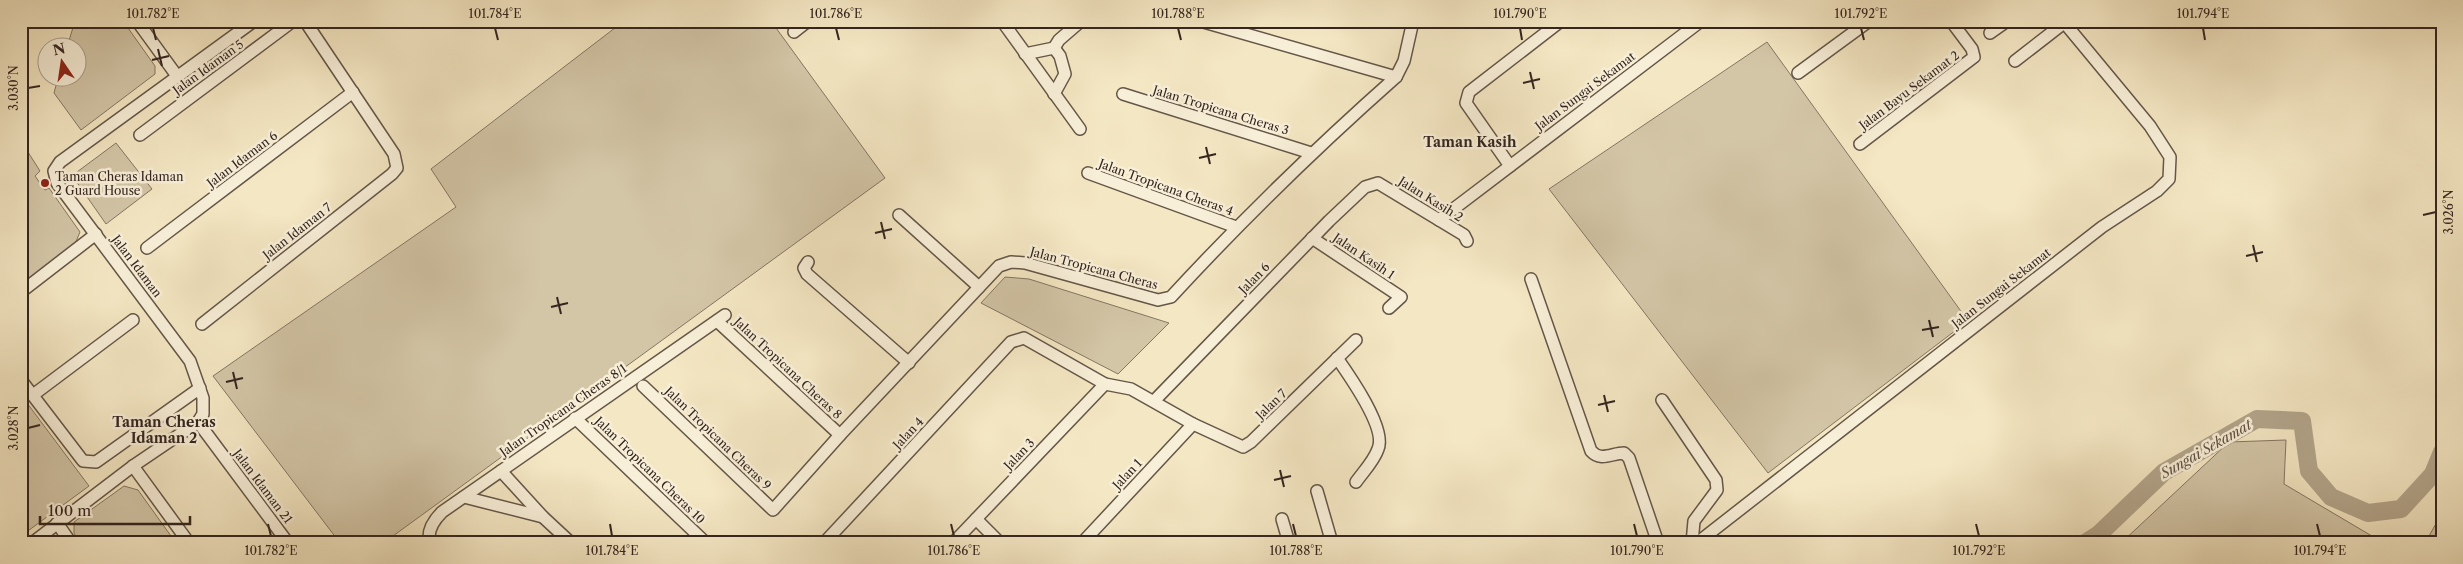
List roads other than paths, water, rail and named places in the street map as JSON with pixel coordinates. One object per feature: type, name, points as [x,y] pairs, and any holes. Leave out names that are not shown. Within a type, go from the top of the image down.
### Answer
[{"type":"street","points":[[136,21],[177,76]]},
{"type":"street","name":"Jalan Idaman 5","points":[[140,135],[292,21]]},
{"type":"street","points":[[305,21],[353,92]]},
{"type":"street","points":[[794,32],[808,21]]},
{"type":"street","points":[[1002,21],[1080,130]]},
{"type":"street","points":[[1054,48],[1058,40],[1081,21]]},
{"type":"street","points":[[1200,21],[1396,77]]},
{"type":"street","name":"Jalan Tropicana Cheras","points":[[774,510],[840,435],[999,266],[1018,262],[1158,300],[1171,297],[1236,227],[1311,153],[1396,77],[1404,61],[1412,21]]},
{"type":"street","points":[[1510,166],[1466,103],[1469,92],[1562,21]]},
{"type":"street","points":[[1798,73],[1868,21]]},
{"type":"street","name":"Jalan Bayu Sekamat 2","points":[[1860,144],[1974,57],[1972,49],[1951,21]]},
{"type":"street","points":[[1990,33],[2007,21]]},
{"type":"street","name":"Jalan Sungai Sekamat","points":[[1438,220],[1697,22]]},
{"type":"street","points":[[2015,61],[2063,22]]},
{"type":"street","name":"Jalan Sungai Sekamat","points":[[1697,543],[2102,227],[2157,191],[2169,179],[2170,157],[2150,126],[2063,22]]},
{"type":"street","name":"Jalan Idaman","points":[[198,422],[203,414],[203,398],[190,361],[56,183],[54,172],[60,162],[248,23]]},
{"type":"street","points":[[1025,54],[1054,48]]},
{"type":"street","points":[[1054,48],[1060,56],[1065,74],[1054,94]]},
{"type":"street","name":"Jalan Idaman 7","points":[[202,324],[392,174],[397,168],[394,154],[353,92]]},
{"type":"street","name":"Jalan Idaman 6","points":[[147,248],[353,92]]},
{"type":"street","name":"Jalan Tropicana Cheras 3","points":[[1123,94],[1311,153]]},
{"type":"street","name":"Jalan Tropicana Cheras 4","points":[[1088,173],[1236,227]]},
{"type":"street","name":"Jalan Kasih 2","points":[[1378,183],[1464,235],[1467,241]]},
{"type":"street","name":"Jalan 6","points":[[1155,400],[1312,238],[1366,187],[1378,183]]},
{"type":"street","points":[[898,216],[979,287]]},
{"type":"street","points":[[21,292],[96,234]]},
{"type":"street","name":"Jalan Kasih 1","points":[[1312,238],[1401,297],[1390,308]]},
{"type":"street","points":[[808,262],[804,268],[807,274],[909,362]]},
{"type":"street","points":[[1531,280],[1591,451],[1601,458],[1624,452],[1629,458],[1658,543]]},
{"type":"street","name":"Jalan Tropicana Cheras 8/1","points":[[429,537],[429,531],[435,518],[575,418],[721,318]]},
{"type":"street","name":"Jalan Tropicana Cheras 8","points":[[721,318],[840,435]]},
{"type":"street","points":[[33,395],[133,320]]},
{"type":"street","name":"Jalan 4","points":[[824,543],[1011,342],[1024,338],[1105,384]]},
{"type":"street","name":"Jalan 7","points":[[1193,424],[1243,447],[1251,442],[1356,340]]},
{"type":"street","points":[[1337,358],[1359,389],[1380,436],[1379,448],[1356,482]]},
{"type":"street","points":[[21,380],[83,461],[96,462],[200,388]]},
{"type":"street","points":[[1105,384],[1131,389],[1155,400],[1193,424]]},
{"type":"street","name":"Jalan 3","points":[[953,543],[1105,384]]},
{"type":"street","name":"Jalan Tropicana Cheras 9","points":[[643,386],[774,510]]},
{"type":"street","points":[[1662,400],[1716,480],[1717,490],[1694,521],[1692,543]]},
{"type":"street","name":"Jalan Tropicana Cheras 10","points":[[575,418],[706,543]]},
{"type":"street","points":[[32,543],[133,466],[198,422]]},
{"type":"street","name":"Jalan Idaman 21","points":[[198,422],[288,543]]},
{"type":"street","name":"Jalan 1","points":[[1082,543],[1193,424]]},
{"type":"street","points":[[133,466],[189,543]]},
{"type":"street","points":[[501,471],[543,517],[571,543]]},
{"type":"street","points":[[1317,491],[1332,543]]},
{"type":"street","points":[[464,497],[543,517]]},
{"type":"street","points":[[976,519],[1000,543]]},
{"type":"street","points":[[1282,519],[1289,543]]},
{"type":"street","points":[[57,523],[71,543]]},
{"type":"waterway","name":"Sungai Sekamat","points":[[2085,543],[2099,534],[2164,472],[2257,419],[2302,421],[2309,471],[2331,497],[2368,513],[2401,509],[2433,474],[2442,452]]},
{"type":"place","name":"Taman Cheras Idaman 2 Guard House","points":[[45,183]]},
{"type":"district","name":"Taman Kasih","points":[[1470,142]]},
{"type":"district","name":"Taman Cheras Idaman 2","points":[[164,430]]}]
